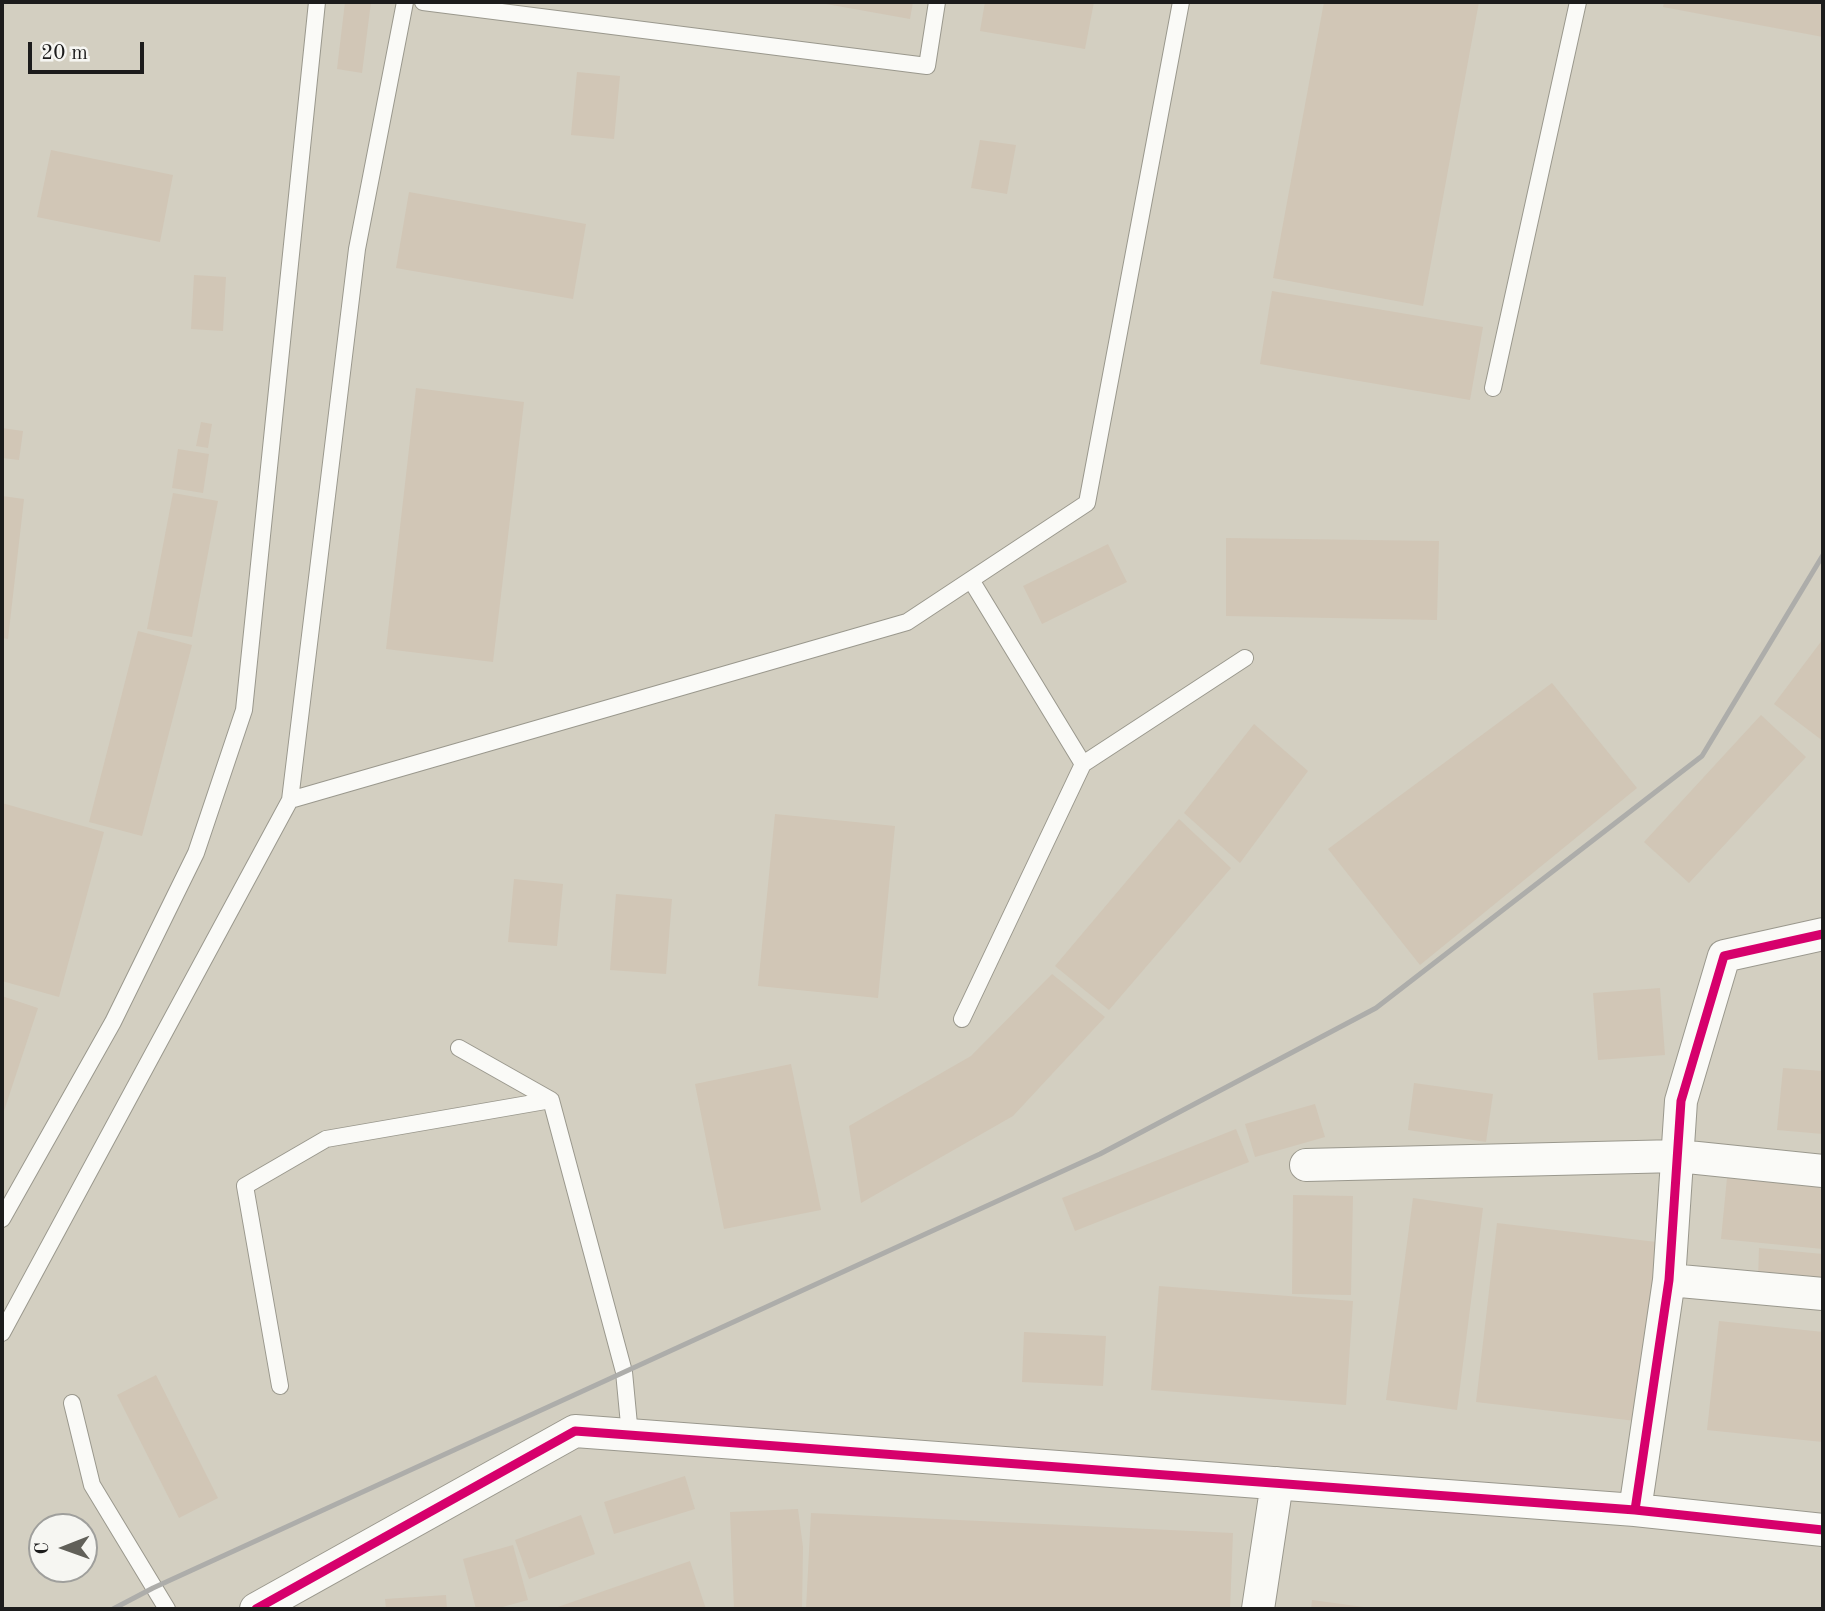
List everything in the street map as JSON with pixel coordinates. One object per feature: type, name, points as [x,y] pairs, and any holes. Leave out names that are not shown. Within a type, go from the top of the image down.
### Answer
[{"type":"street","points":[[1635,1510],[1669,1280],[1681,1101],[1724,956],[1823,934]]},
{"type":"street","points":[[1306,1165],[1678,1156],[1823,1171]]},
{"type":"street","points":[[1669,1280],[1823,1294]]},
{"type":"street","points":[[256,1609],[575,1431],[1635,1510],[1823,1530]]},
{"type":"street","points":[[1258,1609],[1277,1483]]},
{"type":"lane","points":[[2,1219],[113,1023],[195,853],[244,710],[317,2]]},
{"type":"lane","points":[[2,1333],[290,800],[357,249],[405,2]]},
{"type":"lane","points":[[423,2],[926,66],[937,2]]},
{"type":"lane","points":[[290,800],[907,622],[1087,503],[1181,2]]},
{"type":"lane","points":[[1493,388],[1578,2]]},
{"type":"lane","points":[[971,580],[1083,764]]},
{"type":"lane","points":[[962,1019],[1083,764],[1245,658]]},
{"type":"lane","points":[[459,1048],[551,1100],[624,1372],[630,1435]]},
{"type":"lane","points":[[280,1386],[245,1186],[326,1139],[551,1100]]},
{"type":"lane","points":[[72,1403],[92,1485],[167,1609]]},
{"type":"shaded area","points":[[2,2],[1823,2],[1823,1609],[2,1609]]},
{"type":"building","points":[[345,2],[371,2],[362,73],[337,69]]},
{"type":"building","points":[[815,2],[913,2],[910,19]]},
{"type":"building","points":[[985,2],[1094,2],[1085,49],[980,31]]},
{"type":"building","points":[[1324,2],[1479,2],[1423,306],[1273,278]]},
{"type":"building","points":[[1664,2],[1823,2],[1823,37],[1663,7]]},
{"type":"building","points":[[577,72],[620,76],[614,139],[571,135]]},
{"type":"building","points":[[980,140],[1016,145],[1007,194],[971,188]]},
{"type":"building","points":[[51,150],[173,175],[160,242],[37,217]]},
{"type":"building","points":[[409,192],[586,224],[573,299],[396,268]]},
{"type":"building","points":[[194,275],[226,277],[223,331],[191,329]]},
{"type":"building","points":[[1272,291],[1483,327],[1470,400],[1260,364]]},
{"type":"building","points":[[416,388],[524,402],[493,662],[386,649]]},
{"type":"building","points":[[201,422],[212,424],[208,448],[196,446]]},
{"type":"building","points":[[2,428],[23,431],[19,460],[2,458]]},
{"type":"building","points":[[178,449],[209,454],[203,493],[172,488]]},
{"type":"building","points":[[173,493],[218,501],[192,637],[147,629]]},
{"type":"building","points":[[2,496],[24,499],[8,639],[2,638]]},
{"type":"building","points":[[1226,538],[1439,541],[1437,620],[1226,616]]},
{"type":"building","points":[[1108,544],[1127,582],[1042,624],[1023,586]]},
{"type":"building","points":[[138,631],[192,645],[142,836],[89,822]]},
{"type":"building","points":[[1823,639],[1823,741],[1774,704]]},
{"type":"building","points":[[1552,683],[1637,788],[1420,965],[1328,849]]},
{"type":"building","points":[[1761,715],[1806,757],[1689,883],[1644,842]]},
{"type":"building","points":[[1254,724],[1308,771],[1240,863],[1184,813]]},
{"type":"building","points":[[2,803],[104,832],[59,997],[2,981]]},
{"type":"building","points":[[775,814],[895,826],[878,998],[758,986]]},
{"type":"building","points":[[1179,819],[1231,868],[1109,1010],[1055,966]]},
{"type":"building","points":[[514,879],[563,884],[557,946],[508,942]]},
{"type":"building","points":[[616,894],[672,899],[666,974],[610,970]]},
{"type":"building","points":[[1052,974],[1105,1017],[1013,1116],[861,1203],[849,1126],[971,1056]]},
{"type":"building","points":[[1660,988],[1665,1055],[1598,1060],[1593,993]]},
{"type":"building","points":[[2,996],[38,1008],[2,1117]]},
{"type":"building","points":[[791,1064],[821,1210],[724,1229],[695,1084]]},
{"type":"building","points":[[1783,1068],[1823,1071],[1823,1134],[1777,1130]]},
{"type":"building","points":[[1414,1083],[1493,1094],[1486,1142],[1408,1130]]},
{"type":"building","points":[[1315,1104],[1325,1137],[1255,1157],[1245,1124]]},
{"type":"building","points":[[1236,1129],[1249,1162],[1075,1231],[1062,1198]]},
{"type":"building","points":[[1727,1178],[1823,1187],[1823,1249],[1721,1239]]},
{"type":"building","points":[[1293,1195],[1353,1196],[1351,1295],[1292,1294]]},
{"type":"building","points":[[1413,1198],[1483,1208],[1457,1410],[1386,1400]]},
{"type":"building","points":[[1497,1223],[1665,1243],[1644,1422],[1476,1402]]},
{"type":"building","points":[[1759,1248],[1823,1254],[1823,1286],[1758,1280]]},
{"type":"building","points":[[1159,1286],[1353,1301],[1346,1405],[1151,1390]]},
{"type":"building","points":[[1719,1321],[1823,1332],[1823,1442],[1707,1430]]},
{"type":"building","points":[[1024,1332],[1106,1336],[1103,1386],[1022,1382]]},
{"type":"building","points":[[156,1375],[218,1498],[179,1518],[117,1395]]},
{"type":"building","points":[[685,1476],[695,1509],[614,1534],[604,1502]]},
{"type":"building","points":[[798,1509],[803,1547],[802,1609],[734,1609],[730,1512]]},
{"type":"building","points":[[811,1513],[1233,1533],[1230,1609],[806,1609]]},
{"type":"building","points":[[581,1515],[595,1554],[529,1579],[515,1540]]},
{"type":"building","points":[[513,1545],[528,1600],[495,1609],[476,1609],[463,1559]]},
{"type":"building","points":[[690,1561],[706,1609],[552,1609]]},
{"type":"building","points":[[446,1595],[447,1609],[386,1609],[385,1599]]},
{"type":"building","points":[[1312,1600],[1371,1608],[1371,1609],[1311,1609]]},
{"type":"railway","points":[[113,1609],[153,1588],[1100,1154],[1376,1008],[1702,756],[1823,555]]},
{"type":"cycle path","points":[[1635,1510],[1669,1280],[1681,1101],[1724,956],[1823,934]]},
{"type":"cycle path","points":[[256,1609],[575,1431],[1635,1510],[1823,1530]]}]
